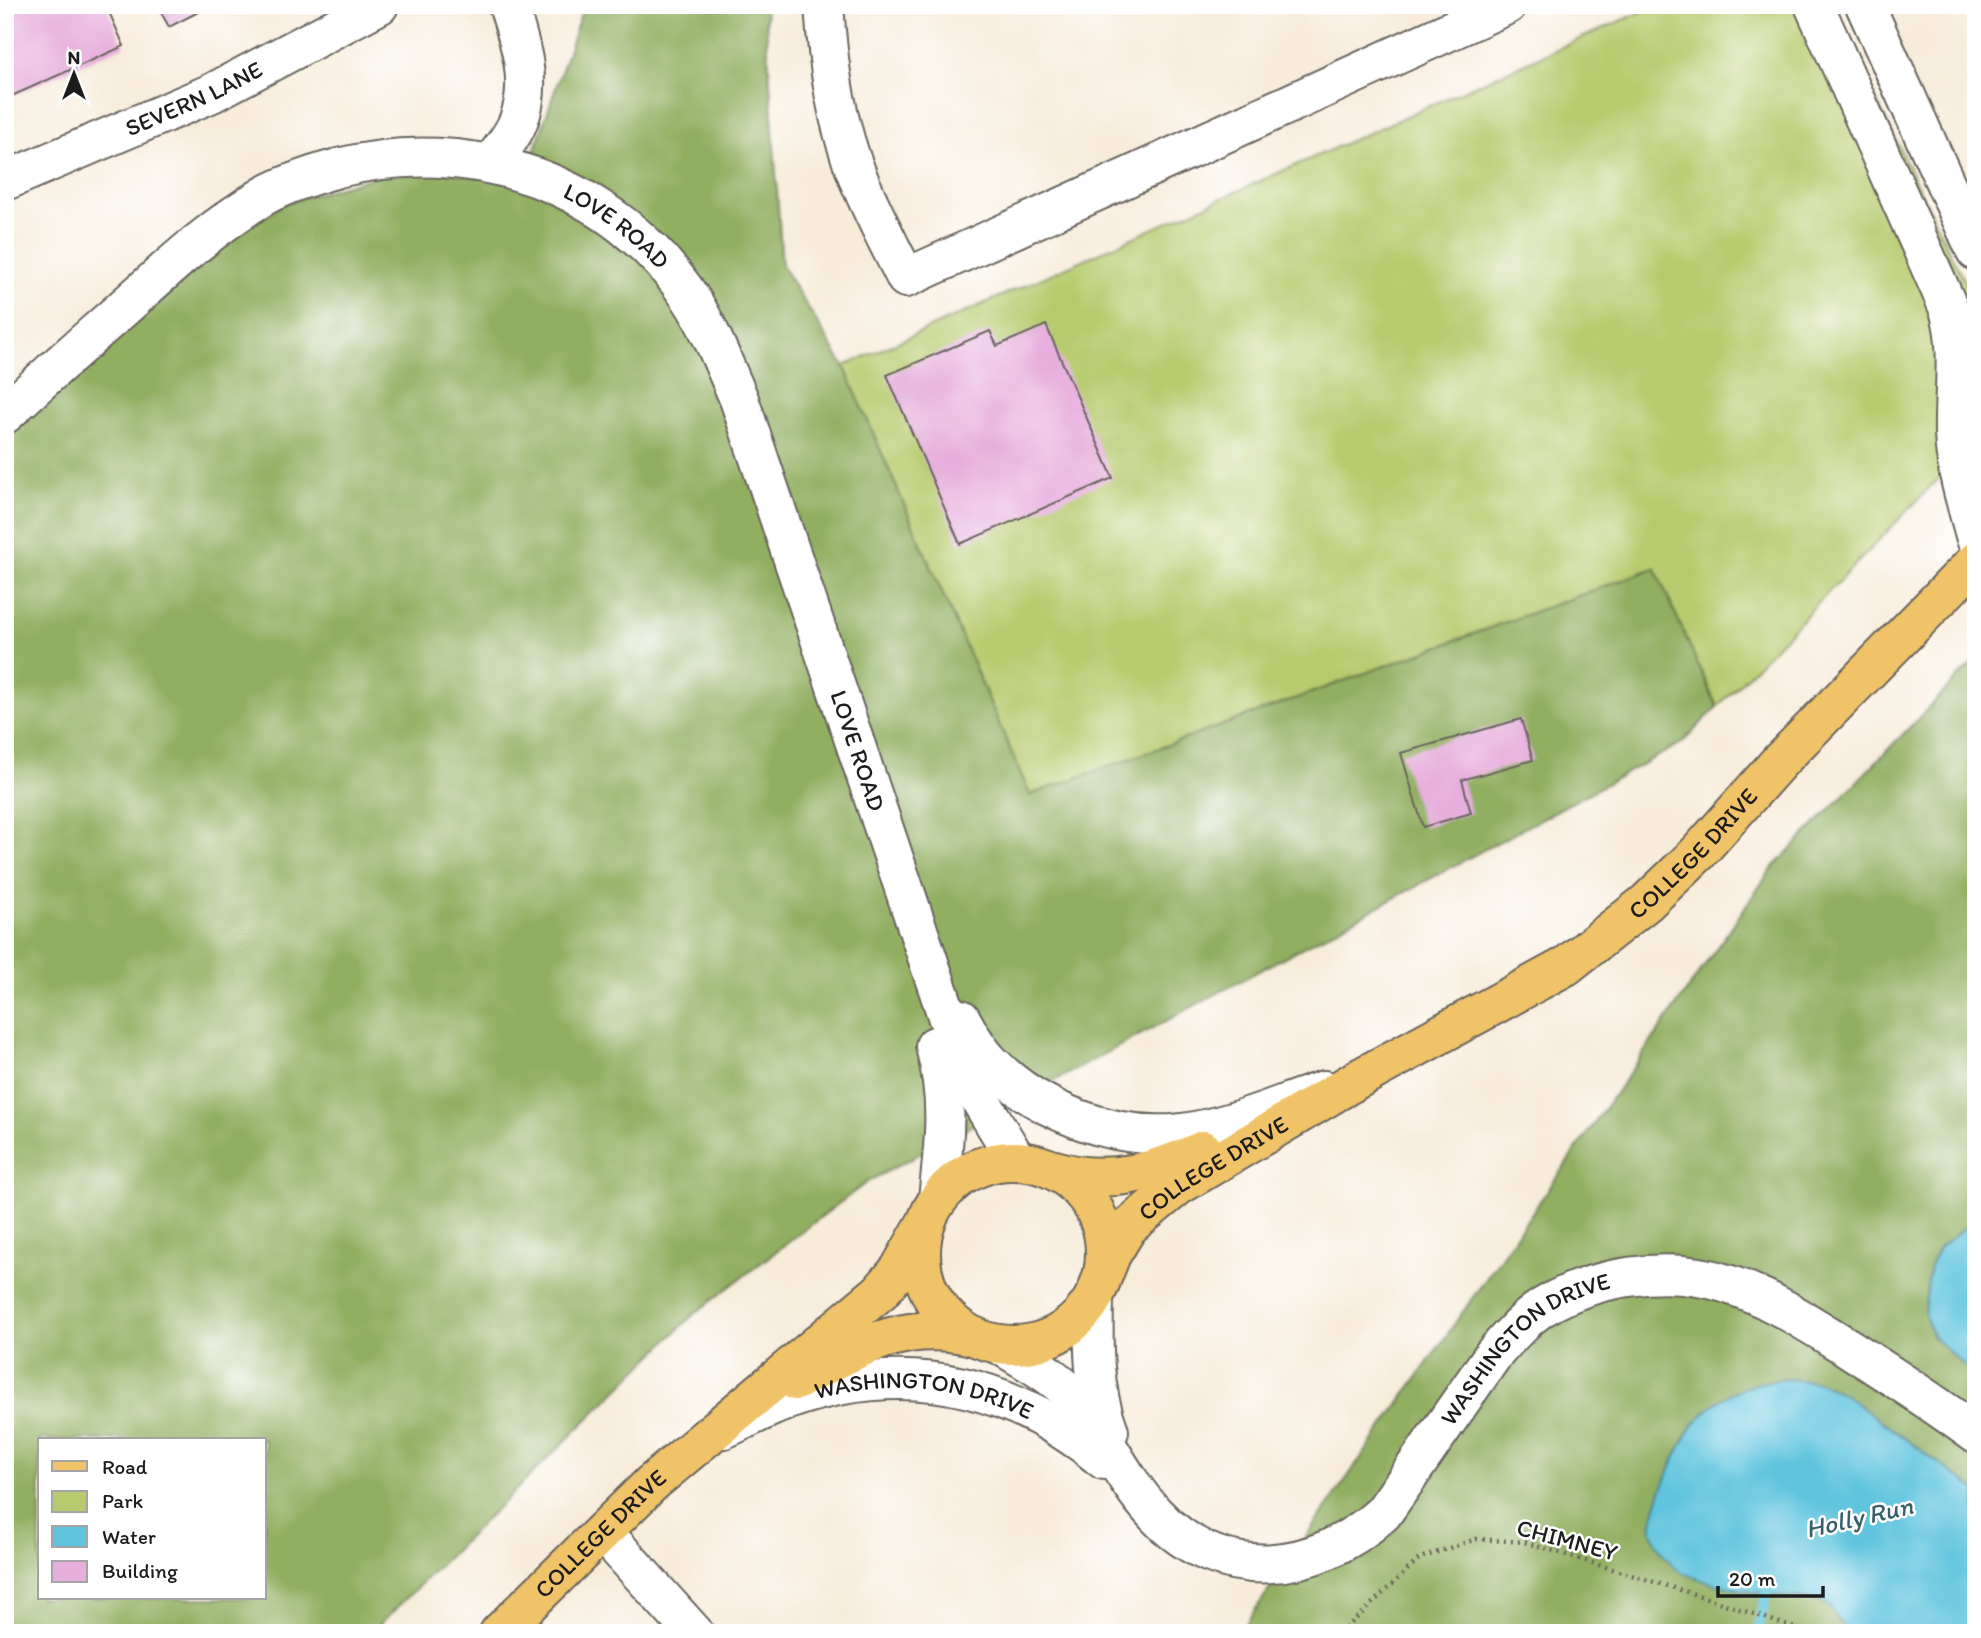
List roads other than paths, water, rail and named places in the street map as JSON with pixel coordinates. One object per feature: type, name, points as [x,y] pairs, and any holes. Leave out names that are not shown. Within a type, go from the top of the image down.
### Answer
[{"type":"main road","name":"COLLEGE DRIVE","points":[[1096,1292],[1120,1238],[1143,1213],[1178,1186],[1358,1079],[1566,966],[1646,903],[1698,853],[1779,762],[1976,561]]},
{"type":"main road","name":"COLLEGE DRIVE","points":[[1027,1163],[1088,1177],[1123,1177],[1149,1171],[1176,1163],[1358,1079]]},
{"type":"main road","points":[[1027,1163],[1064,1176],[1075,1185],[1099,1220],[1105,1255],[1096,1292],[1073,1323],[1053,1336],[1021,1344],[988,1341],[947,1317],[931,1295],[921,1257],[931,1213],[971,1171],[991,1164],[1027,1163]]},
{"type":"main road","name":"COLLEGE DRIVE","points":[[499,1633],[652,1483],[880,1292],[905,1262],[931,1213]]},
{"type":"main road","name":"COLLEGE DRIVE","points":[[705,1437],[784,1387],[870,1342],[914,1331],[939,1330],[988,1341]]},
{"type":"street","name":"SEVERN LANE","points":[[5,181],[212,93],[379,5]]},
{"type":"street","points":[[492,163],[518,124],[527,96],[520,42],[508,5]]},
{"type":"street","points":[[824,5],[834,97],[845,139],[859,180],[906,278],[1507,5]]},
{"type":"street","points":[[1814,5],[1950,309],[1966,333],[1954,434],[1958,467],[1976,540]]},
{"type":"street","points":[[1865,5],[1976,251]]},
{"type":"street","name":"LOVE ROAD","points":[[5,414],[183,253],[265,196],[326,171],[398,157],[459,158],[492,163],[549,181],[578,196],[637,238],[690,298],[711,334],[739,399],[896,873],[969,1082],[1027,1163]]},
{"type":"street","points":[[1904,206],[1948,188]]},
{"type":"street","points":[[896,873],[951,1002],[973,1040],[990,1062],[1013,1083],[1080,1119],[1146,1135],[1182,1133],[1358,1079]]},
{"type":"street","name":"LOVE ROAD","points":[[896,873],[945,1083],[943,1149],[931,1213]]},
{"type":"street","name":"WASHINGTON DRIVE","points":[[988,1341],[1055,1380],[1075,1398],[1129,1481],[1154,1513],[1174,1531],[1226,1558],[1257,1564],[1283,1564],[1310,1558],[1338,1546],[1382,1513],[1493,1355],[1541,1308],[1567,1294],[1597,1284],[1668,1274],[1723,1282],[1801,1319],[1922,1395],[1976,1434]]},
{"type":"street","name":"WASHINGTON DRIVE","points":[[1096,1292],[1093,1347],[1098,1403],[1129,1481]]},
{"type":"street","name":"WASHINGTON DRIVE","points":[[705,1437],[786,1401],[830,1388],[873,1380],[911,1379],[961,1386],[1006,1400],[1050,1420],[1129,1481]]},
{"type":"street","points":[[603,1532],[694,1633]]},
{"type":"water","points":[[1976,1219],[1976,1377],[1932,1336],[1924,1311],[1930,1266],[1939,1248]]},
{"type":"water","points":[[1788,1379],[1819,1382],[1842,1393],[1976,1490],[1976,1633],[1849,1633],[1827,1605],[1820,1601],[1710,1583],[1679,1570],[1662,1553],[1653,1536],[1652,1521],[1668,1473],[1698,1419],[1717,1402],[1739,1390],[1763,1382]]},
{"type":"waterway","name":"Holly Run","points":[[1757,1633],[1770,1581]]}]
